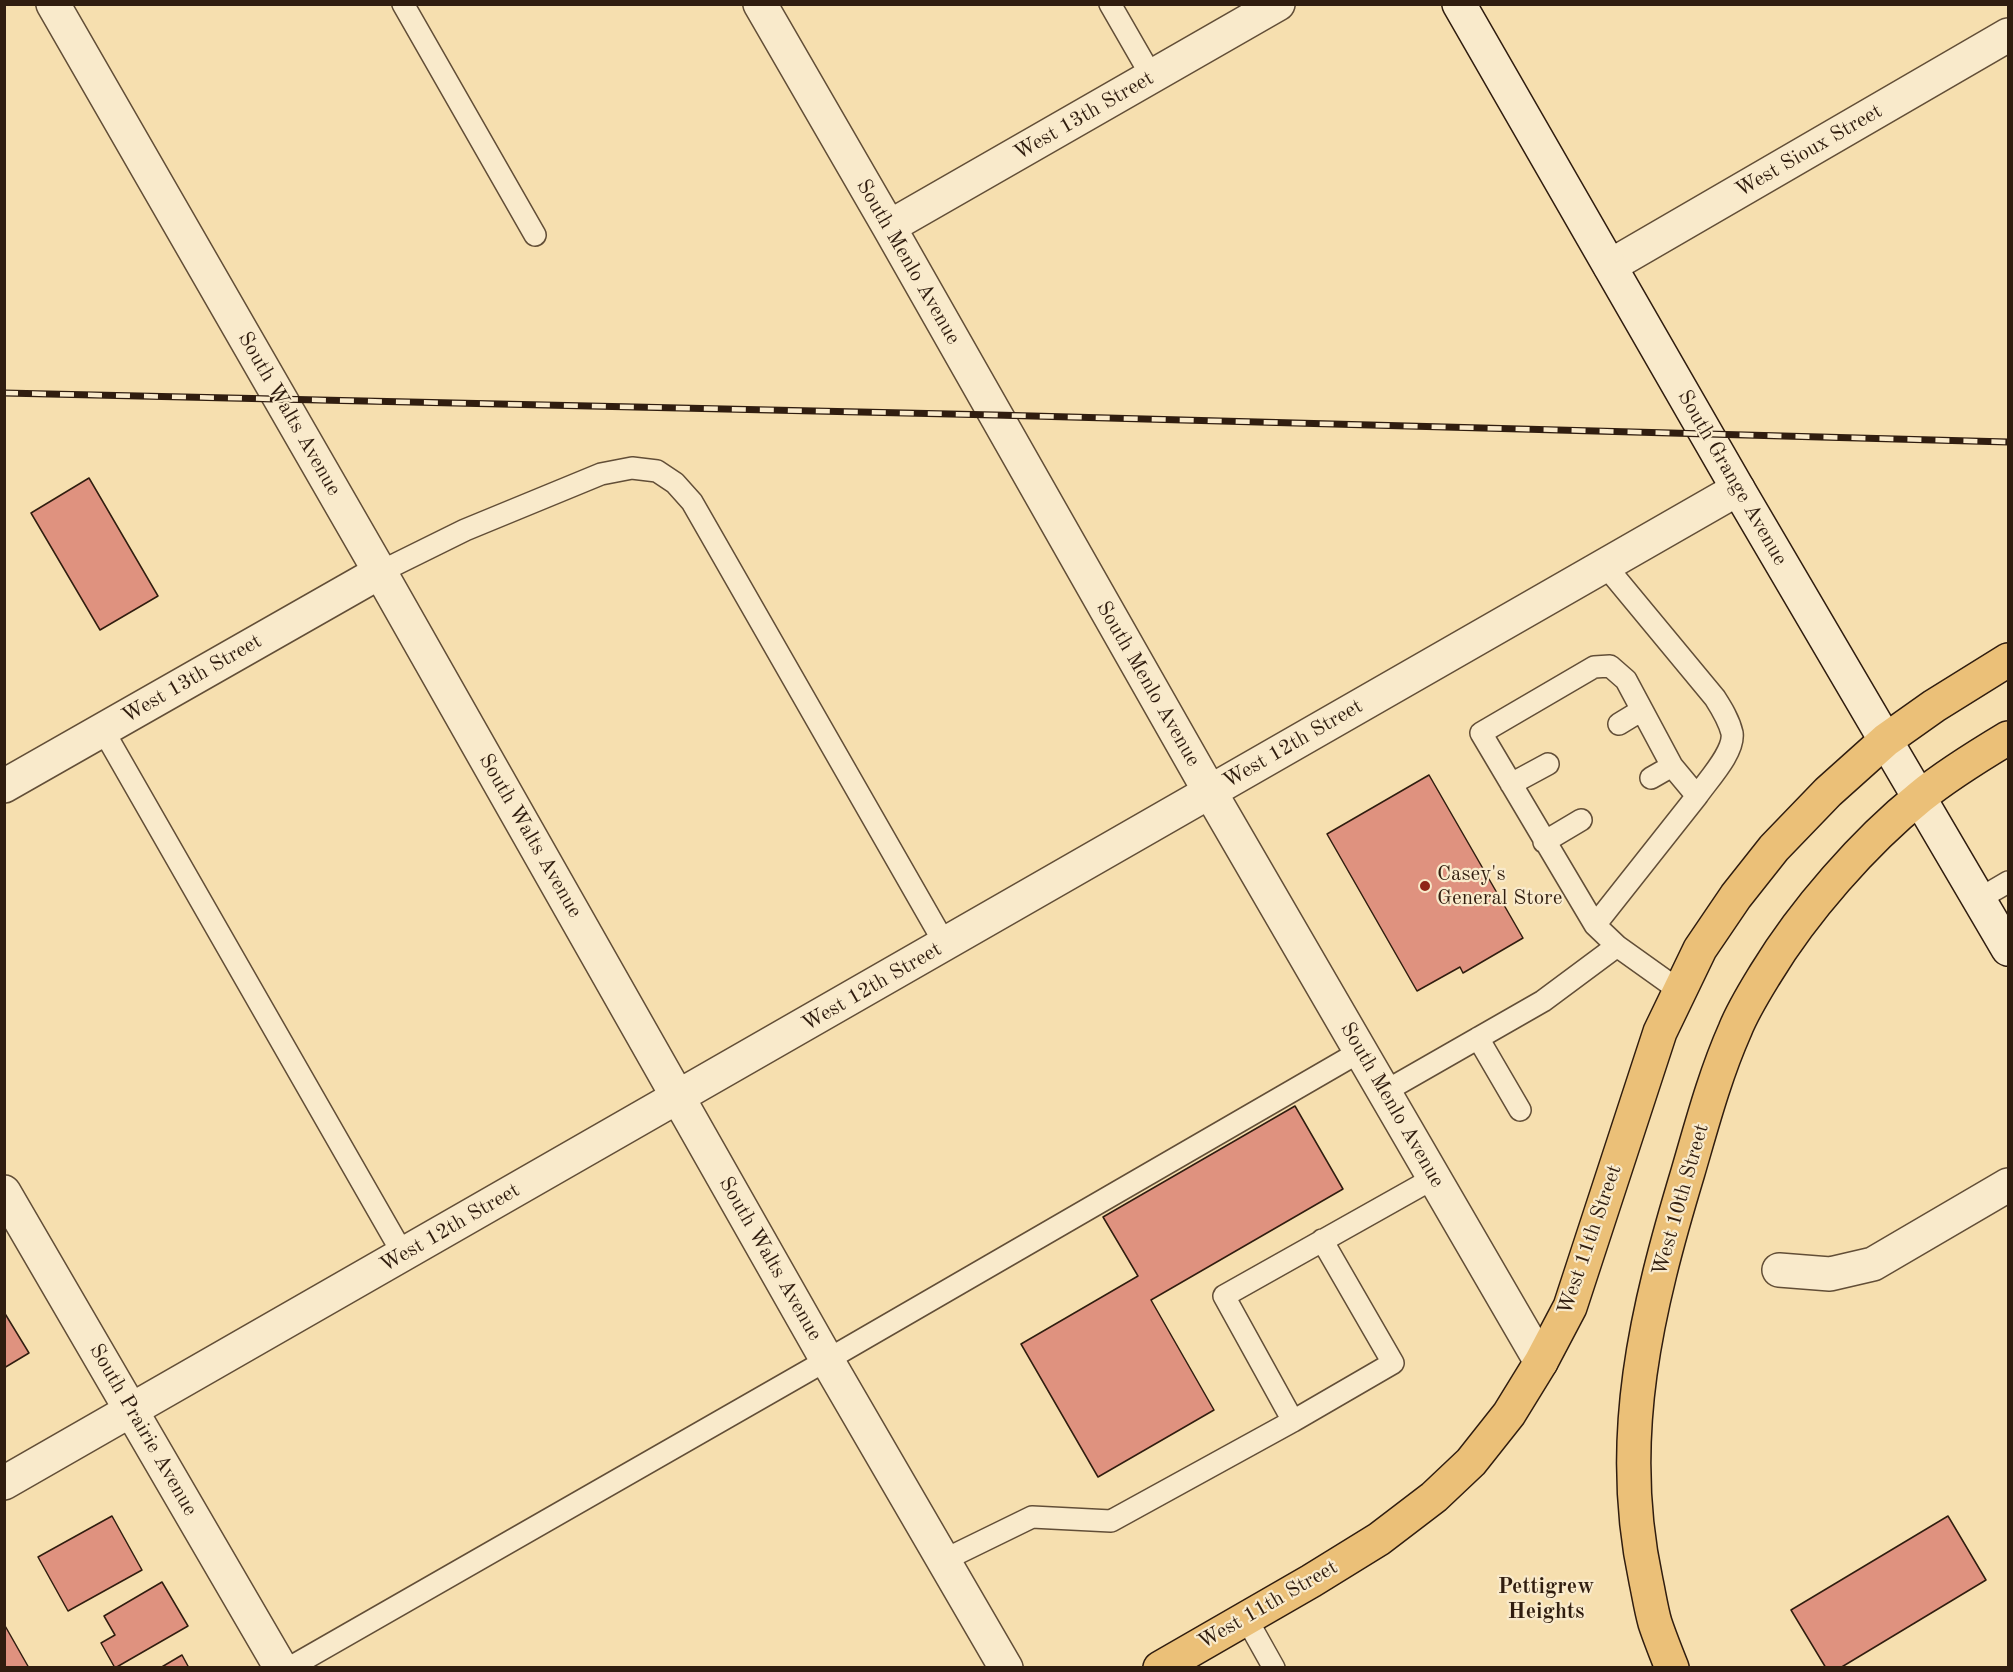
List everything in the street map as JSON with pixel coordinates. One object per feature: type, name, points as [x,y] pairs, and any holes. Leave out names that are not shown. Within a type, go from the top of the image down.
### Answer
[{"type":"main road","points":[[1886,740],[1934,706],[2008,660]]},
{"type":"main road","points":[[1920,797],[1977,756],[2008,738]]},
{"type":"main road","name":"West 11th Street","points":[[1160,1668],[1379,1539],[1434,1497],[1471,1462],[1509,1414],[1541,1362],[1570,1307],[1593,1241],[1644,1074],[1660,1032],[1700,948],[1736,896],[1774,848],[1828,792],[1886,740]]},
{"type":"main road","name":"West 10th Street","points":[[1672,1668],[1654,1621],[1638,1543],[1632,1472],[1636,1399],[1650,1311],[1671,1227],[1715,1081],[1736,1028],[1766,972],[1801,922],[1839,877],[1882,832],[1920,797]]},
{"type":"street","name":"South Walts Avenue","points":[[54,4],[380,572],[827,1360],[1006,1668]]},
{"type":"street","name":"South Menlo Avenue","points":[[760,4],[1210,792],[1541,1362]]},
{"type":"street","name":"West 13th Street","points":[[889,227],[1278,4]]},
{"type":"street","name":"South Grange Avenue","points":[[1459,4],[1738,489],[2008,948]]},
{"type":"street","name":"West Sioux Street","points":[[1610,266],[2008,35]]},
{"type":"street","name":"West 12th Street","points":[[4,1483],[1738,489]]},
{"type":"street","name":"West 13th Street","points":[[4,786],[380,572]]},
{"type":"street","points":[[1779,1270],[1830,1274],[1873,1264],[2008,1185]]},
{"type":"street","name":"South Prairie Avenue","points":[[4,1192],[281,1668]]},
{"type":"lane","points":[[403,4],[535,235]]},
{"type":"lane","points":[[1110,4],[1152,77]]},
{"type":"lane","points":[[380,572],[465,530],[601,474],[632,468],[657,471],[675,483],[692,502],[945,944]]},
{"type":"lane","points":[[1595,925],[1697,796],[1728,752],[1732,736],[1726,716],[1715,698],[1605,564]]},
{"type":"lane","points":[[1680,991],[1617,946],[1595,925],[1481,733],[1594,667],[1610,666],[1626,680],[1672,766],[1697,796]]},
{"type":"lane","points":[[1619,724],[1642,710]]},
{"type":"lane","points":[[103,730],[403,1254]]},
{"type":"lane","points":[[1511,784],[1548,764]]},
{"type":"lane","points":[[1651,778],[1672,766]]},
{"type":"lane","points":[[1544,842],[1581,820]]},
{"type":"lane","points":[[1979,899],[2008,882]]},
{"type":"lane","points":[[1384,1092],[1543,1001],[1617,946]]},
{"type":"lane","points":[[1478,1038],[1520,1110]]},
{"type":"lane","points":[[289,1668],[1361,1051]]},
{"type":"lane","points":[[1293,1421],[1224,1296],[1434,1178]]},
{"type":"lane","points":[[944,1560],[1032,1517],[1111,1521],[1393,1363],[1322,1240]]},
{"type":"lane","points":[[1246,1618],[1274,1668]]},
{"type":"building","points":[[89,478],[158,596],[100,630],[31,513]]},
{"type":"building","name":"Casey's General Store","points":[[1429,775],[1523,938],[1463,973],[1460,967],[1417,991],[1327,834]]},
{"type":"building","points":[[1295,1106],[1343,1189],[1151,1300],[1214,1410],[1098,1477],[1021,1344],[1138,1276],[1103,1217]]},
{"type":"building","points":[[4,1312],[29,1353],[4,1368]]},
{"type":"building","points":[[112,1516],[142,1570],[68,1611],[38,1557]]},
{"type":"building","points":[[1948,1516],[1986,1580],[1840,1668],[1826,1668],[1791,1610]]},
{"type":"building","points":[[162,1582],[188,1626],[115,1668],[101,1643],[115,1635],[104,1616]]},
{"type":"building","points":[[4,1624],[29,1668],[4,1668]]},
{"type":"building","points":[[182,1655],[189,1668],[160,1668]]},
{"type":"railway","points":[[4,393],[995,415],[2008,442]]},
{"type":"place","name":"Casey's General Store","points":[[1425,886]]},
{"type":"district","name":"Pettigrew Heights","points":[[1546,1600]]}]
